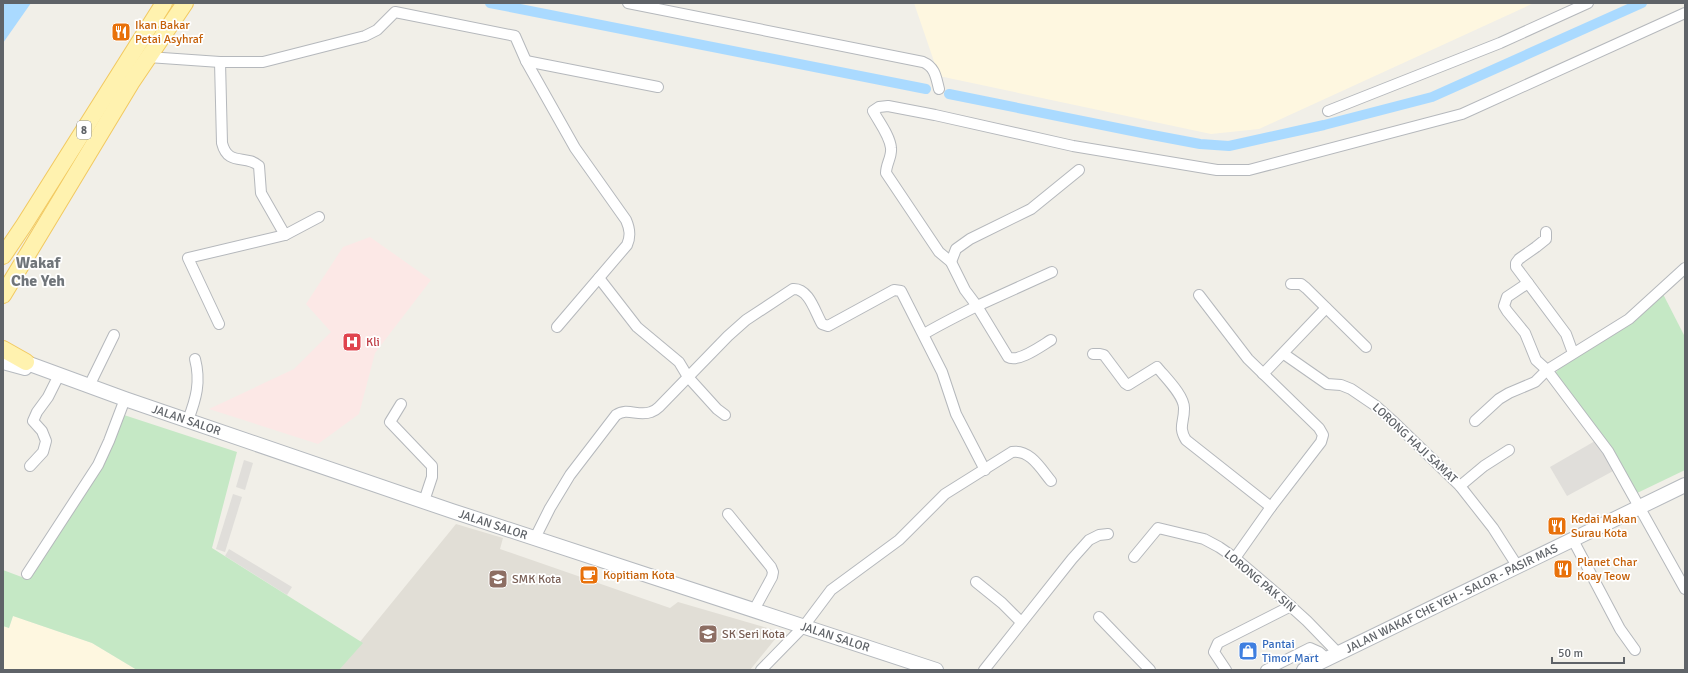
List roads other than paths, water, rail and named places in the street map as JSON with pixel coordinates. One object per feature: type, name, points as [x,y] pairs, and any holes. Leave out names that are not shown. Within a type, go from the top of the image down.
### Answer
[{"type":"main road","name":"8","points":[[3,256],[24,226],[164,3]]},
{"type":"main road","name":"8","points":[[3,295],[148,57],[185,3]]},
{"type":"main road","points":[[3,263],[24,226]]},
{"type":"main road","points":[[3,302],[13,280]]},
{"type":"main road","points":[[4,358],[26,362]]},
{"type":"main road","name":"JALAN SALOR","points":[[4,358],[24,368],[55,374]]},
{"type":"main road","name":"JALAN SALOR","points":[[26,362],[125,399],[424,501],[936,670]]},
{"type":"main road","name":"JALAN WAKAF CHE YEH - SALOR - PASIR MAS","points":[[1304,670],[1685,485]]},
{"type":"street","points":[[628,3],[923,62],[930,65],[936,75],[939,89]]},
{"type":"street","points":[[1328,111],[1500,43],[1588,3]]},
{"type":"street","points":[[148,57],[220,62],[263,62],[365,36],[377,30],[395,12],[515,36],[526,61],[575,148],[626,220],[630,228],[630,237],[627,245],[557,327]]},
{"type":"street","points":[[1052,340],[1020,358],[1010,358],[1008,356],[977,306],[965,290],[951,262],[939,252],[891,183],[886,173],[886,166],[892,149],[873,111],[879,106],[888,106],[934,115],[1080,147],[1217,170],[1249,170],[1462,114],[1683,17]]},
{"type":"street","points":[[526,61],[658,87]]},
{"type":"street","points":[[220,62],[222,143],[224,151],[231,157],[255,162],[259,166],[262,193],[285,235]]},
{"type":"street","points":[[951,262],[956,249],[970,239],[1031,209],[1079,170]]},
{"type":"street","points":[[219,324],[188,258],[285,235],[319,217]]},
{"type":"street","points":[[1546,232],[1546,239],[1536,248],[1518,259],[1516,267],[1566,334],[1573,353]]},
{"type":"street","points":[[1475,420],[1509,393],[1535,382],[1547,370],[1629,319],[1685,268]]},
{"type":"street","points":[[924,334],[946,321],[1052,272]]},
{"type":"street","points":[[599,278],[637,327],[679,362],[688,377],[717,409],[725,415]]},
{"type":"street","points":[[1528,283],[1507,297],[1504,306],[1506,311],[1525,332],[1536,360],[1547,370],[1608,452],[1685,589]]},
{"type":"street","points":[[1291,284],[1301,284],[1366,347]]},
{"type":"street","points":[[535,538],[550,508],[570,475],[616,415],[621,412],[630,411],[641,414],[651,412],[659,407],[728,336],[746,320],[793,289],[798,288],[806,293],[822,324],[828,326],[898,290],[904,295],[942,372],[956,414],[985,470]]},
{"type":"street","points":[[1199,295],[1248,359],[1319,428],[1323,435],[1321,442],[1271,507],[1235,558]]},
{"type":"street","points":[[1263,374],[1284,354],[1326,308]]},
{"type":"street","points":[[89,386],[114,335]]},
{"type":"street","points":[[1093,354],[1104,355],[1128,385],[1157,367],[1183,400],[1185,408],[1181,432],[1186,440],[1271,507]]},
{"type":"street","name":"LORONG HAJI SAMAT","points":[[1284,354],[1327,384],[1346,386],[1376,406],[1460,486],[1493,528],[1518,567]]},
{"type":"street","points":[[188,420],[197,396],[197,367],[195,359]]},
{"type":"street","points":[[30,466],[43,452],[46,441],[42,431],[33,421],[37,412],[48,397],[55,374]]},
{"type":"street","points":[[26,574],[98,465],[125,399]]},
{"type":"street","points":[[401,404],[390,422],[432,466],[432,477],[424,501]]},
{"type":"street","points":[[1460,486],[1484,466],[1508,450]]},
{"type":"street","points":[[761,670],[804,626],[831,590],[899,540],[945,494],[1012,452],[1019,451],[1026,453],[1051,482]]},
{"type":"street","points":[[728,514],[771,567],[773,572],[772,577],[754,610]]},
{"type":"street","name":"LORONG PAK SIN","points":[[1134,557],[1158,528],[1204,539],[1235,558],[1291,606],[1332,656]]},
{"type":"street","points":[[984,670],[1021,622],[1089,540],[1099,535],[1108,534]]},
{"type":"street","points":[[1574,540],[1620,629],[1635,650]]},
{"type":"street","points":[[976,582],[1021,622]]},
{"type":"street","points":[[1226,670],[1214,652],[1218,643],[1291,606]]},
{"type":"street","points":[[1099,617],[1150,670]]},
{"type":"street","points":[[1266,670],[1310,648],[1332,656]]},
{"type":"water","points":[[3,3],[31,3],[3,43]]},
{"type":"waterway","points":[[490,3],[926,89]]},
{"type":"waterway","points":[[949,94],[1200,144],[1229,146],[1324,125],[1432,97],[1642,3]]},
{"type":"place","name":"Ikan Bakar Petai Asyhraf","points":[[121,32]]},
{"type":"place","name":"Kli","points":[[352,342]]},
{"type":"place","name":"Kedai Makan Surau Kota","points":[[1557,526]]},
{"type":"place","name":"Planet Char Koay Teow","points":[[1563,569]]},
{"type":"place","name":"Kopitiam Kota","points":[[589,575]]},
{"type":"place","name":"SMK Kota","points":[[498,579]]},
{"type":"place","name":"SK Seri Kota","points":[[708,634]]},
{"type":"place","name":"Pantai Timor Mart","points":[[1248,651]]},
{"type":"district","name":"Wakaf Che Yeh","points":[[38,271]]}]
